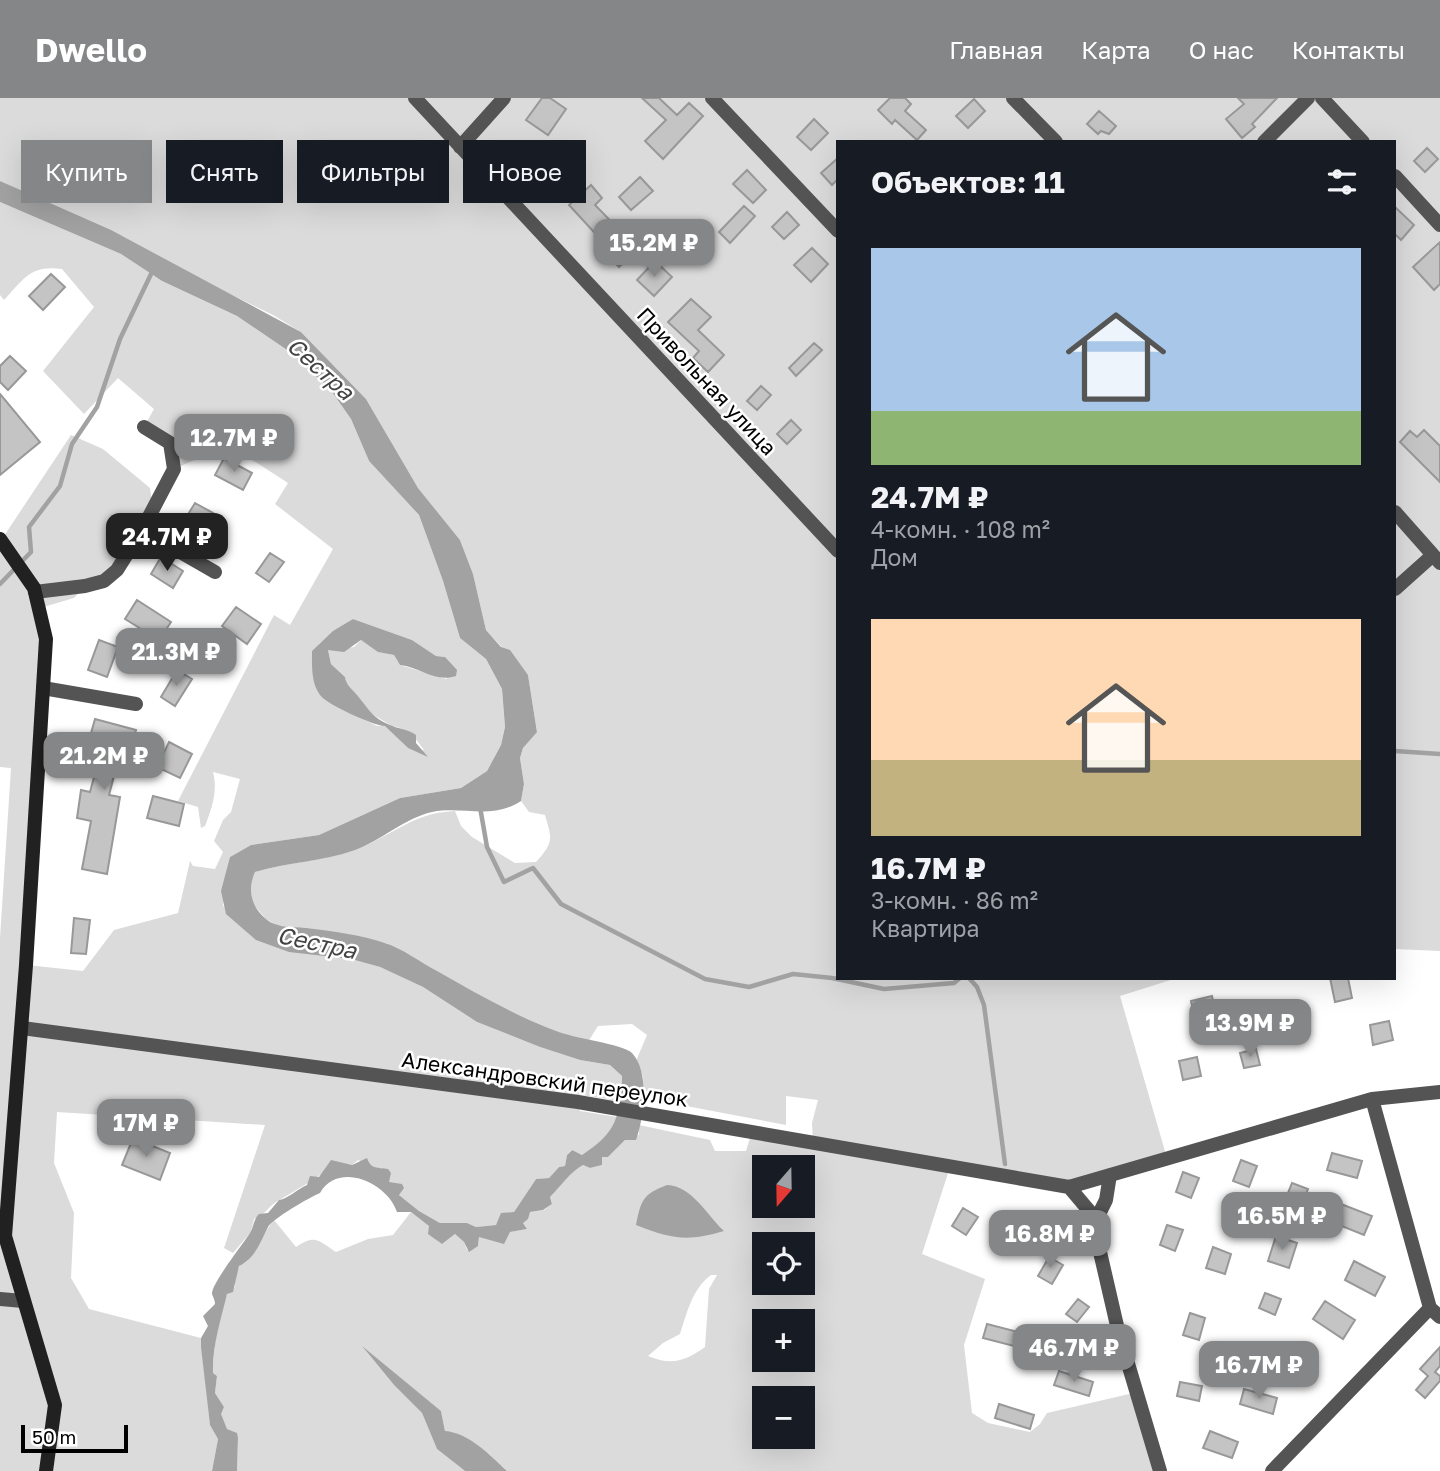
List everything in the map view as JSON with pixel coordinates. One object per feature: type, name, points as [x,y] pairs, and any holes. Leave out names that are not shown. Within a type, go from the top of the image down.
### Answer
[{"type":"street","name":"Привольная улица","points":[[415,98],[836,549]]},
{"type":"street","points":[[460,147],[504,98]]},
{"type":"street","points":[[712,98],[836,229]]},
{"type":"street","points":[[1013,98],[1054,140]]},
{"type":"street","points":[[1266,140],[1308,98]]},
{"type":"street","points":[[1322,98],[1361,140]]},
{"type":"street","points":[[1396,177],[1440,225]]},
{"type":"street","points":[[35,592],[104,581],[126,558],[174,469],[170,443],[144,427]]},
{"type":"street","points":[[1396,513],[1437,559],[1396,588]]},
{"type":"street","points":[[142,530],[215,572]]},
{"type":"street","points":[[0,540],[35,592],[46,639],[22,1028],[5,1236],[55,1405],[46,1471]]},
{"type":"street","points":[[43,688],[135,704]]},
{"type":"street","name":"Александровский переулок","points":[[22,1028],[583,1103],[1065,1186]]},
{"type":"street","points":[[1065,1186],[1372,1099],[1440,1092]]},
{"type":"street","points":[[1272,1471],[1435,1312],[1372,1099]]},
{"type":"street","points":[[1094,1224],[1106,1200],[1110,1175]]},
{"type":"street","points":[[1065,1186],[1091,1213],[1118,1330],[1160,1471]]},
{"type":"street","points":[[0,1299],[23,1301]]},
{"type":"shaded area","points":[[0,98],[1440,98],[1440,951],[1396,949],[1396,140],[836,140],[836,980],[1171,980],[1120,996],[1167,1158],[1085,1182],[950,1167],[922,1254],[985,1279],[964,1345],[972,1413],[988,1423],[1030,1432],[1040,1424],[1047,1413],[1138,1392],[1160,1471],[507,1471],[488,1453],[445,1431],[441,1411],[365,1350],[422,1413],[437,1449],[465,1471],[237,1471],[238,1438],[236,1433],[227,1429],[220,1414],[224,1407],[215,1393],[215,1345],[224,1301],[235,1287],[234,1281],[239,1266],[251,1257],[274,1220],[296,1247],[316,1240],[336,1252],[368,1239],[393,1235],[411,1212],[430,1226],[432,1236],[442,1244],[455,1234],[464,1242],[467,1250],[478,1246],[479,1237],[527,1229],[523,1223],[530,1212],[544,1210],[552,1204],[550,1197],[569,1175],[583,1165],[590,1168],[602,1165],[602,1156],[608,1157],[625,1140],[639,1135],[639,1125],[710,1140],[715,1151],[746,1151],[752,1131],[813,1142],[812,1123],[818,1100],[786,1096],[786,1125],[644,1098],[643,1076],[636,1061],[647,1035],[632,1024],[598,1026],[588,1042],[557,1032],[501,1007],[386,943],[308,928],[278,926],[266,919],[252,903],[250,881],[255,872],[350,851],[378,840],[413,821],[439,813],[455,811],[461,826],[472,837],[515,863],[536,862],[550,840],[545,815],[529,812],[521,801],[524,784],[520,758],[523,748],[537,731],[528,675],[486,630],[473,574],[460,540],[418,488],[366,399],[301,332],[273,315],[45,203],[152,203],[152,140],[21,140],[21,191],[0,181]],"holes":[[[711,1275],[717,1275],[709,1289],[705,1347],[678,1360],[664,1361],[648,1356],[663,1343],[680,1334],[699,1287]]]},
{"type":"shaded area","points":[[0,202],[121,254],[162,281],[237,316],[290,352],[330,389],[351,419],[369,461],[419,515],[460,638],[486,659],[502,689],[505,727],[501,745],[487,771],[461,788],[400,798],[319,835],[251,845],[230,857],[223,906],[351,959],[380,967],[423,987],[477,1022],[580,1060],[610,1065],[622,1076],[618,1101],[582,1095],[577,1099],[29,1034],[576,1105],[580,1111],[617,1117],[608,1134],[593,1147],[582,1155],[571,1150],[565,1166],[559,1167],[549,1178],[536,1179],[514,1212],[506,1213],[496,1225],[476,1227],[467,1223],[440,1223],[399,1195],[401,1191],[389,1182],[382,1168],[358,1160],[352,1165],[337,1163],[273,1204],[254,1219],[251,1232],[233,1253],[224,1248],[265,1125],[57,1112],[54,1163],[74,1213],[71,1278],[89,1309],[201,1338],[210,1424],[218,1439],[212,1471],[0,1471],[0,938],[11,768],[0,767],[0,542],[71,435],[103,449],[150,488],[153,510],[126,558],[85,586],[74,598],[40,608],[45,628],[27,965],[83,971],[114,930],[178,913],[190,861],[193,866],[215,869],[223,852],[214,841],[223,820],[231,812],[240,779],[213,772],[214,799],[205,826],[201,828],[198,807],[178,801],[274,615],[290,625],[333,549],[275,504],[288,483],[229,445],[174,469],[173,447],[144,427],[154,409],[118,378],[84,414],[43,371],[94,307],[62,269],[35,271],[23,279],[4,300],[0,295]],"holes":[[[353,619],[412,640],[436,656],[445,657],[447,679],[400,665],[394,655],[379,652],[361,640],[354,647],[328,650],[331,664],[345,677],[346,683],[367,711],[415,738],[424,750],[408,748],[385,725],[377,726],[326,700],[319,644]]]},
{"type":"water","name":"Сестра","points":[[0,181],[21,190],[21,203],[50,203],[111,230],[301,332],[366,399],[418,488],[460,540],[473,574],[486,630],[501,647],[510,650],[528,675],[537,732],[523,748],[520,758],[524,784],[521,801],[500,810],[432,812],[412,819],[355,850],[255,872],[251,891],[257,909],[266,919],[280,926],[346,934],[392,946],[540,1025],[563,1034],[627,1050],[638,1061],[641,1072],[644,1095],[636,1140],[625,1140],[608,1157],[602,1157],[602,1165],[590,1168],[583,1165],[578,1168],[550,1197],[552,1204],[543,1210],[530,1212],[523,1223],[527,1229],[510,1232],[504,1244],[479,1237],[478,1246],[469,1252],[464,1242],[455,1234],[442,1244],[428,1234],[429,1226],[411,1212],[397,1212],[392,1201],[373,1184],[350,1177],[338,1178],[328,1183],[320,1193],[271,1223],[253,1254],[239,1266],[233,1292],[227,1294],[214,1353],[213,1373],[217,1376],[215,1393],[224,1407],[221,1414],[227,1429],[237,1433],[238,1438],[237,1471],[212,1471],[218,1439],[210,1425],[201,1338],[208,1326],[203,1316],[215,1304],[213,1289],[250,1233],[259,1214],[268,1213],[279,1200],[307,1185],[310,1176],[319,1177],[331,1160],[352,1165],[367,1158],[373,1166],[388,1169],[391,1173],[389,1182],[402,1184],[404,1188],[399,1195],[440,1223],[467,1223],[476,1227],[496,1225],[501,1213],[514,1212],[536,1179],[549,1178],[559,1167],[565,1166],[567,1155],[572,1150],[582,1155],[610,1131],[618,1113],[622,1076],[610,1065],[580,1060],[477,1022],[423,987],[380,967],[351,959],[289,952],[256,940],[226,914],[221,891],[230,857],[251,845],[319,835],[400,798],[461,788],[487,771],[501,745],[505,727],[502,689],[486,659],[460,638],[419,515],[369,461],[351,419],[330,389],[290,352],[237,316],[162,281],[121,254],[0,202]]},
{"type":"water","points":[[353,619],[412,640],[436,656],[445,657],[457,670],[456,676],[434,676],[400,665],[394,655],[378,652],[361,640],[344,652],[328,650],[331,664],[345,677],[348,685],[371,712],[384,722],[416,735],[416,743],[428,757],[408,748],[385,726],[340,709],[324,699],[317,690],[312,651],[333,631]]},
{"type":"water","points":[[667,1185],[684,1190],[724,1231],[689,1238],[636,1225],[644,1199]]},
{"type":"water","points":[[362,1346],[441,1411],[445,1431],[471,1440],[507,1471],[465,1471],[437,1449],[422,1413],[394,1385]]},
{"type":"building","points":[[542,98],[550,98],[566,109],[548,135],[526,120]]},
{"type":"building","points":[[642,98],[659,98],[677,115],[689,103],[703,116],[663,159],[645,141],[666,120]]},
{"type":"building","points":[[890,98],[905,98],[911,104],[905,111],[926,130],[917,140],[895,120],[892,124],[878,110]]},
{"type":"building","points":[[1238,98],[1277,98],[1252,124],[1255,127],[1242,138],[1226,119],[1244,104]]},
{"type":"building","points":[[974,99],[985,111],[968,128],[956,116]]},
{"type":"building","points":[[1099,111],[1116,126],[1109,134],[1101,131],[1098,134],[1087,124]]},
{"type":"building","points":[[814,119],[828,133],[811,150],[797,137]]},
{"type":"building","points":[[1427,148],[1438,159],[1425,172],[1414,161]]},
{"type":"building","points":[[836,160],[836,181],[832,185],[821,173]]},
{"type":"building","points":[[747,170],[766,190],[753,203],[733,184]]},
{"type":"building","points":[[640,177],[653,191],[631,210],[619,197]]},
{"type":"building","points":[[591,185],[602,198],[595,205],[638,249],[619,267],[601,248],[605,244],[569,205],[586,203],[586,190]]},
{"type":"building","points":[[744,206],[755,216],[730,243],[719,232]]},
{"type":"building","points":[[1396,208],[1414,225],[1401,240],[1396,235]]},
{"type":"building","points":[[787,212],[799,225],[784,239],[772,227]]},
{"type":"building","points":[[1440,242],[1440,284],[1434,290],[1413,267]]},
{"type":"building","points":[[812,248],[828,264],[811,282],[794,265]]},
{"type":"building","points":[[655,261],[672,277],[654,296],[637,280]]},
{"type":"building","points":[[51,274],[65,287],[43,310],[29,296]]},
{"type":"building","points":[[691,299],[711,317],[698,330],[724,355],[708,372],[693,358],[699,351],[668,322]]},
{"type":"building","points":[[814,343],[822,350],[796,376],[789,368]]},
{"type":"building","points":[[10,356],[26,371],[8,390],[0,382],[0,366]]},
{"type":"building","points":[[761,386],[771,395],[757,410],[747,401]]},
{"type":"building","points":[[0,394],[40,442],[0,475]]},
{"type":"building","points":[[791,420],[801,430],[787,444],[777,434]]},
{"type":"building","points":[[1424,430],[1440,446],[1440,482],[1400,442],[1410,431],[1417,437]]},
{"type":"building","points":[[224,458],[252,473],[243,490],[215,475]]},
{"type":"building","points":[[195,503],[213,513],[203,531],[184,521]]},
{"type":"building","points":[[270,553],[284,562],[269,582],[256,573]]},
{"type":"building","points":[[161,557],[183,571],[173,588],[151,574]]},
{"type":"building","points":[[137,600],[171,622],[159,640],[125,619]]},
{"type":"building","points":[[236,607],[261,624],[247,644],[222,626]]},
{"type":"building","points":[[99,640],[118,647],[107,677],[88,670]]},
{"type":"building","points":[[177,670],[192,679],[175,706],[161,697]]},
{"type":"building","points":[[95,719],[136,730],[125,767],[117,765],[109,795],[120,797],[107,874],[82,869],[91,821],[77,818],[81,790],[90,792],[100,755],[86,751]]},
{"type":"building","points":[[169,742],[192,754],[180,778],[157,767]]},
{"type":"building","points":[[153,796],[184,804],[179,826],[147,818]]},
{"type":"building","points":[[74,918],[90,920],[86,954],[71,953]]},
{"type":"building","points":[[1330,980],[1348,980],[1352,998],[1335,1002]]},
{"type":"building","points":[[1212,996],[1216,1014],[1195,1019],[1191,1001]]},
{"type":"building","points":[[1389,1021],[1393,1040],[1373,1045],[1370,1025]]},
{"type":"building","points":[[1256,1049],[1260,1065],[1244,1068],[1240,1053]]},
{"type":"building","points":[[1197,1057],[1201,1076],[1183,1080],[1179,1061]]},
{"type":"building","points":[[133,1138],[170,1153],[160,1180],[122,1165]]},
{"type":"building","points":[[1332,1153],[1362,1161],[1357,1178],[1327,1170]]},
{"type":"building","points":[[1241,1160],[1257,1166],[1249,1187],[1233,1181]]},
{"type":"building","points":[[1183,1172],[1199,1178],[1191,1198],[1176,1192]]},
{"type":"building","points":[[1292,1183],[1308,1189],[1298,1214],[1282,1208]]},
{"type":"building","points":[[1341,1204],[1372,1216],[1364,1235],[1334,1223]]},
{"type":"building","points":[[963,1208],[978,1217],[966,1235],[952,1226]]},
{"type":"building","points":[[1009,1221],[1022,1228],[1012,1247],[999,1240]]},
{"type":"building","points":[[1167,1225],[1183,1230],[1175,1251],[1160,1245]]},
{"type":"building","points":[[1276,1236],[1297,1243],[1289,1268],[1268,1261]]},
{"type":"building","points":[[1213,1247],[1231,1254],[1225,1274],[1206,1268]]},
{"type":"building","points":[[1049,1257],[1063,1265],[1052,1284],[1038,1276]]},
{"type":"building","points":[[1354,1261],[1385,1277],[1375,1296],[1345,1280]]},
{"type":"building","points":[[1265,1293],[1281,1299],[1275,1315],[1259,1308]]},
{"type":"building","points":[[1078,1299],[1089,1307],[1077,1322],[1066,1314]]},
{"type":"building","points":[[1325,1301],[1355,1320],[1343,1339],[1313,1319]]},
{"type":"building","points":[[1190,1313],[1205,1318],[1199,1340],[1183,1335]]},
{"type":"building","points":[[987,1324],[1022,1333],[1018,1347],[983,1338]]},
{"type":"building","points":[[1282,1346],[1310,1357],[1303,1375],[1275,1364]]},
{"type":"building","points":[[1440,1347],[1440,1366],[1435,1372],[1440,1376],[1440,1381],[1425,1398],[1416,1390],[1428,1376],[1420,1369]]},
{"type":"building","points":[[1059,1371],[1093,1382],[1089,1396],[1054,1385]]},
{"type":"building","points":[[1180,1382],[1202,1386],[1199,1401],[1177,1396]]},
{"type":"building","points":[[1244,1389],[1277,1398],[1273,1414],[1240,1404]]},
{"type":"building","points":[[999,1404],[1034,1415],[1030,1429],[995,1418]]},
{"type":"building","points":[[1210,1431],[1238,1442],[1232,1458],[1203,1448]]},
{"type":"waterway","points":[[0,584],[31,552],[29,527],[60,486],[72,444],[97,407],[120,339],[152,272]]},
{"type":"waterway","points":[[1396,751],[1440,754]]},
{"type":"waterway","points":[[480,807],[487,847],[504,882],[533,868],[561,904],[705,979],[749,987],[793,974],[836,979]]},
{"type":"waterway","points":[[841,980],[884,989],[954,983],[958,980]]},
{"type":"waterway","points":[[971,980],[977,987],[984,1005],[1005,1164]]}]
